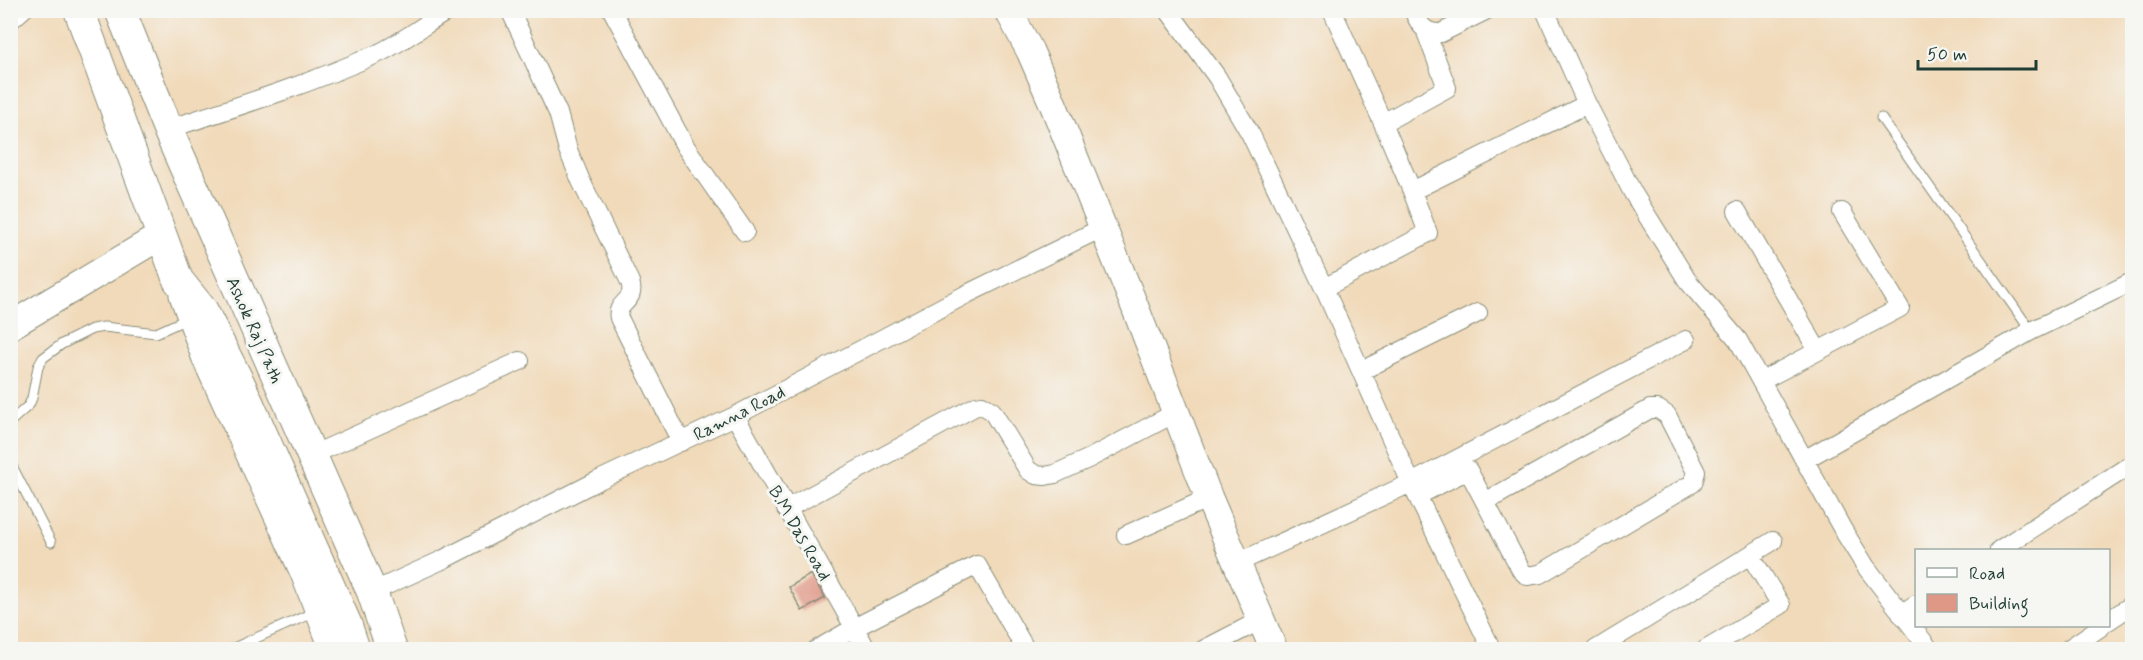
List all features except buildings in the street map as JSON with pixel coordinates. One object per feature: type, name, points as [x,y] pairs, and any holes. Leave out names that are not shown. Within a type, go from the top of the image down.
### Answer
[{"type":"main road","name":"Ashok Raj Path","points":[[79,10],[178,280],[241,386],[346,623],[355,650]]},
{"type":"main road","name":"Ashok Raj Path","points":[[120,10],[164,120],[310,456],[372,592],[392,650]]},
{"type":"main road","points":[[1008,10],[1030,51],[1104,227],[1209,498],[1274,650]]},
{"type":"main road","points":[[122,125],[164,120]]},
{"type":"main road","points":[[10,326],[162,235]]},
{"type":"main road","points":[[197,314],[206,359],[304,573],[334,650]]},
{"type":"street","points":[[164,120],[291,89],[396,44],[449,10]]},
{"type":"street","points":[[510,10],[558,113],[568,150],[589,200],[633,289],[632,295],[620,306],[619,318],[681,442]]},
{"type":"street","points":[[612,10],[685,146],[745,232]]},
{"type":"street","points":[[1168,10],[1216,77],[1251,135],[1324,288],[1414,490],[1492,650]]},
{"type":"street","points":[[1324,288],[1428,233],[1383,123],[1332,10]]},
{"type":"street","points":[[1383,123],[1447,88],[1426,32],[1419,24],[1413,10]]},
{"type":"street","points":[[1426,32],[1441,33],[1487,10]]},
{"type":"street","points":[[1545,10],[1587,104],[1632,193],[1687,280],[1738,340],[1866,567],[1930,650]]},
{"type":"street","points":[[1412,191],[1587,104]]},
{"type":"street","points":[[1737,211],[1818,351]]},
{"type":"street","points":[[1761,381],[1899,308],[1842,212]]},
{"type":"street","name":"Ramna Road","points":[[372,592],[735,416],[967,294],[1104,227]]},
{"type":"street","points":[[1804,460],[2031,331],[2133,282]]},
{"type":"street","points":[[1361,371],[1478,313]]},
{"type":"street","points":[[1414,490],[1686,340]]},
{"type":"street","points":[[310,456],[520,361]]},
{"type":"street","points":[[786,509],[976,406],[987,406],[992,411],[1028,470],[1036,475],[1045,476],[1055,474],[1090,458],[1177,412]]},
{"type":"street","points":[[1237,563],[1468,470],[1521,570],[1527,576],[1540,574],[1693,483],[1696,472],[1666,415],[1658,409],[1650,409],[1485,502]]},
{"type":"street","name":"B.M Das Road","points":[[735,416],[867,650]]},
{"type":"street","points":[[2001,549],[2133,464]]},
{"type":"street","points":[[1126,535],[1209,498]]},
{"type":"street","points":[[1595,650],[1773,541]]},
{"type":"street","points":[[1705,650],[1781,605],[1750,555]]},
{"type":"street","points":[[816,650],[977,565],[1026,650]]},
{"type":"street","points":[[1901,614],[1915,604]]},
{"type":"street","points":[[2110,620],[2133,605]]},
{"type":"street","points":[[1203,650],[1261,620]]},
{"type":"street","points":[[2067,650],[2101,627]]},
{"type":"lane","points":[[10,27],[29,10]]},
{"type":"lane","points":[[1881,118],[2031,331]]},
{"type":"lane","points":[[10,422],[29,405],[38,367],[43,358],[62,344],[104,327],[156,333],[197,314]]},
{"type":"lane","points":[[10,462],[51,542]]},
{"type":"lane","points":[[229,650],[319,610]]}]
